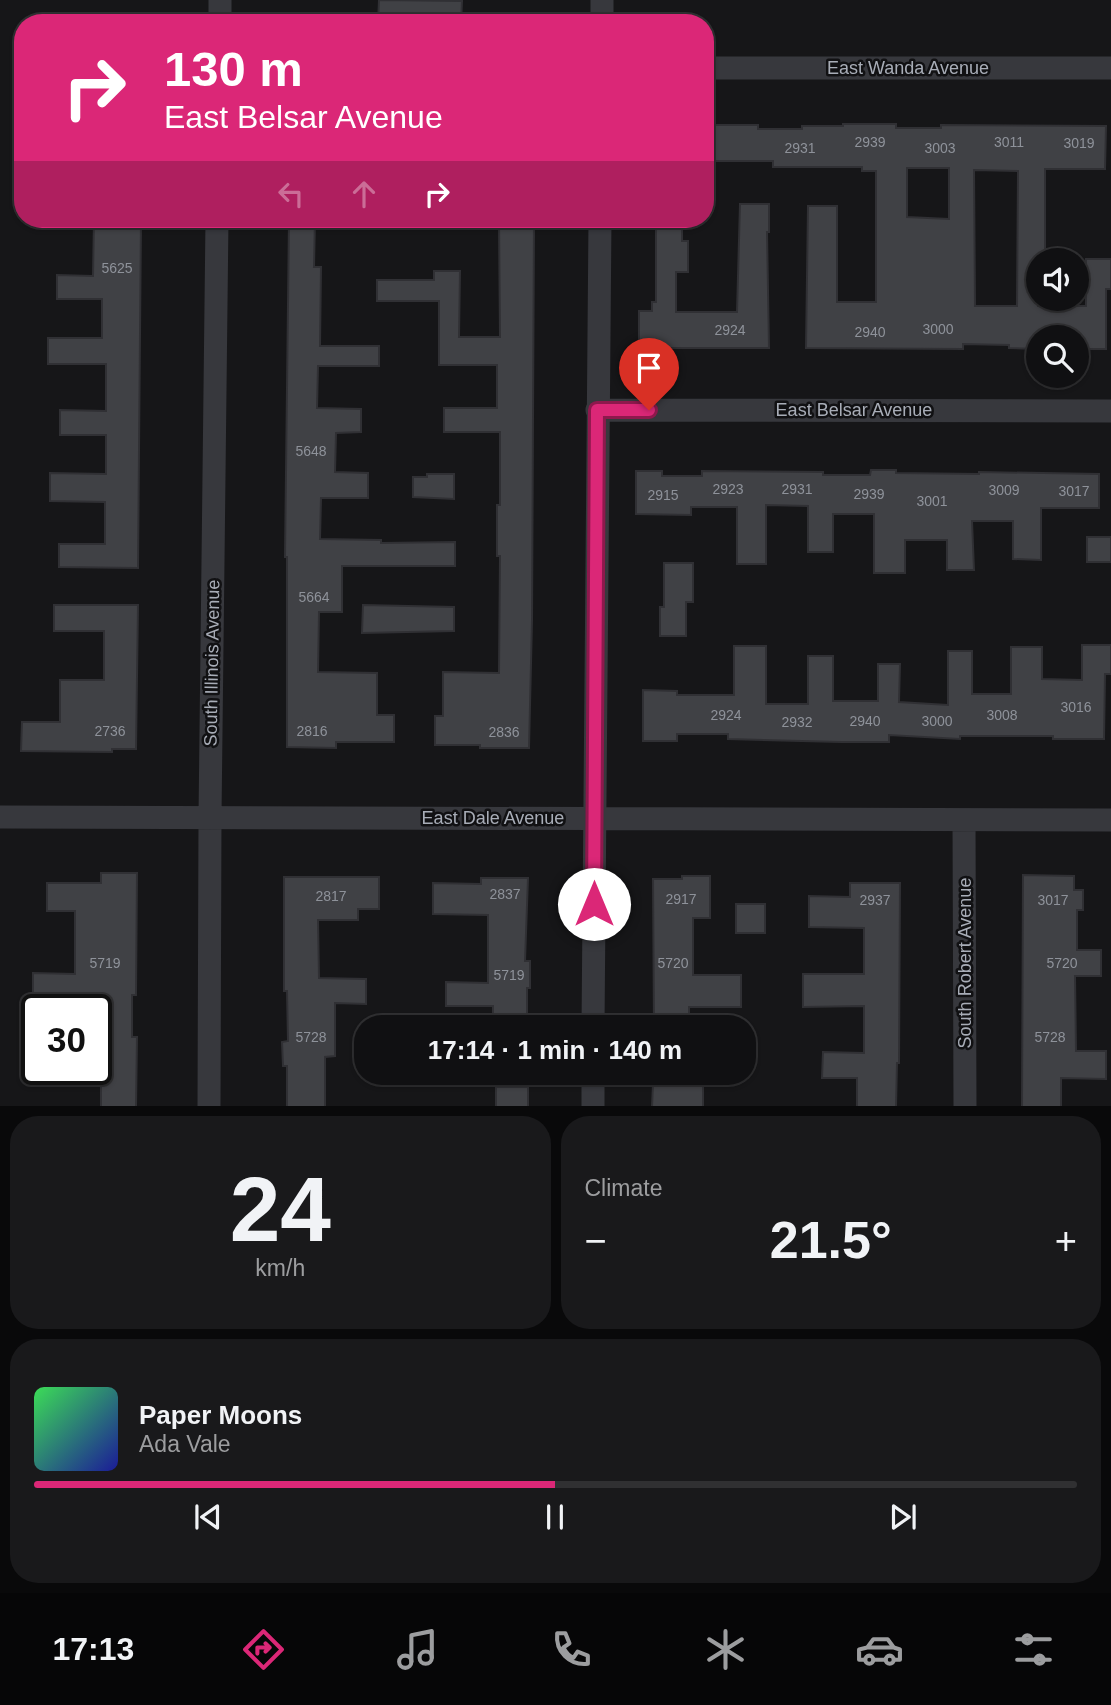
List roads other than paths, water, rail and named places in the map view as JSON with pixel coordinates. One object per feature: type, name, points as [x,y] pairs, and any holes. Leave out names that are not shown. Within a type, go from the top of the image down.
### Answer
[{"type":"street","name":"East Wanda Avenue","points":[[714,68],[1111,68]]},
{"type":"street","name":"South Illinois Avenue","points":[[209,1106],[217,228]]},
{"type":"street","points":[[593,1015],[600,228]]},
{"type":"street","name":"East Belsar Avenue","points":[[597,410],[1111,411]]},
{"type":"street","name":"East Dale Avenue","points":[[0,817],[1111,820]]},
{"type":"street","name":"South Robert Avenue","points":[[964,820],[965,1106]]},
{"type":"street","points":[[593,1085],[593,1106]]}]
